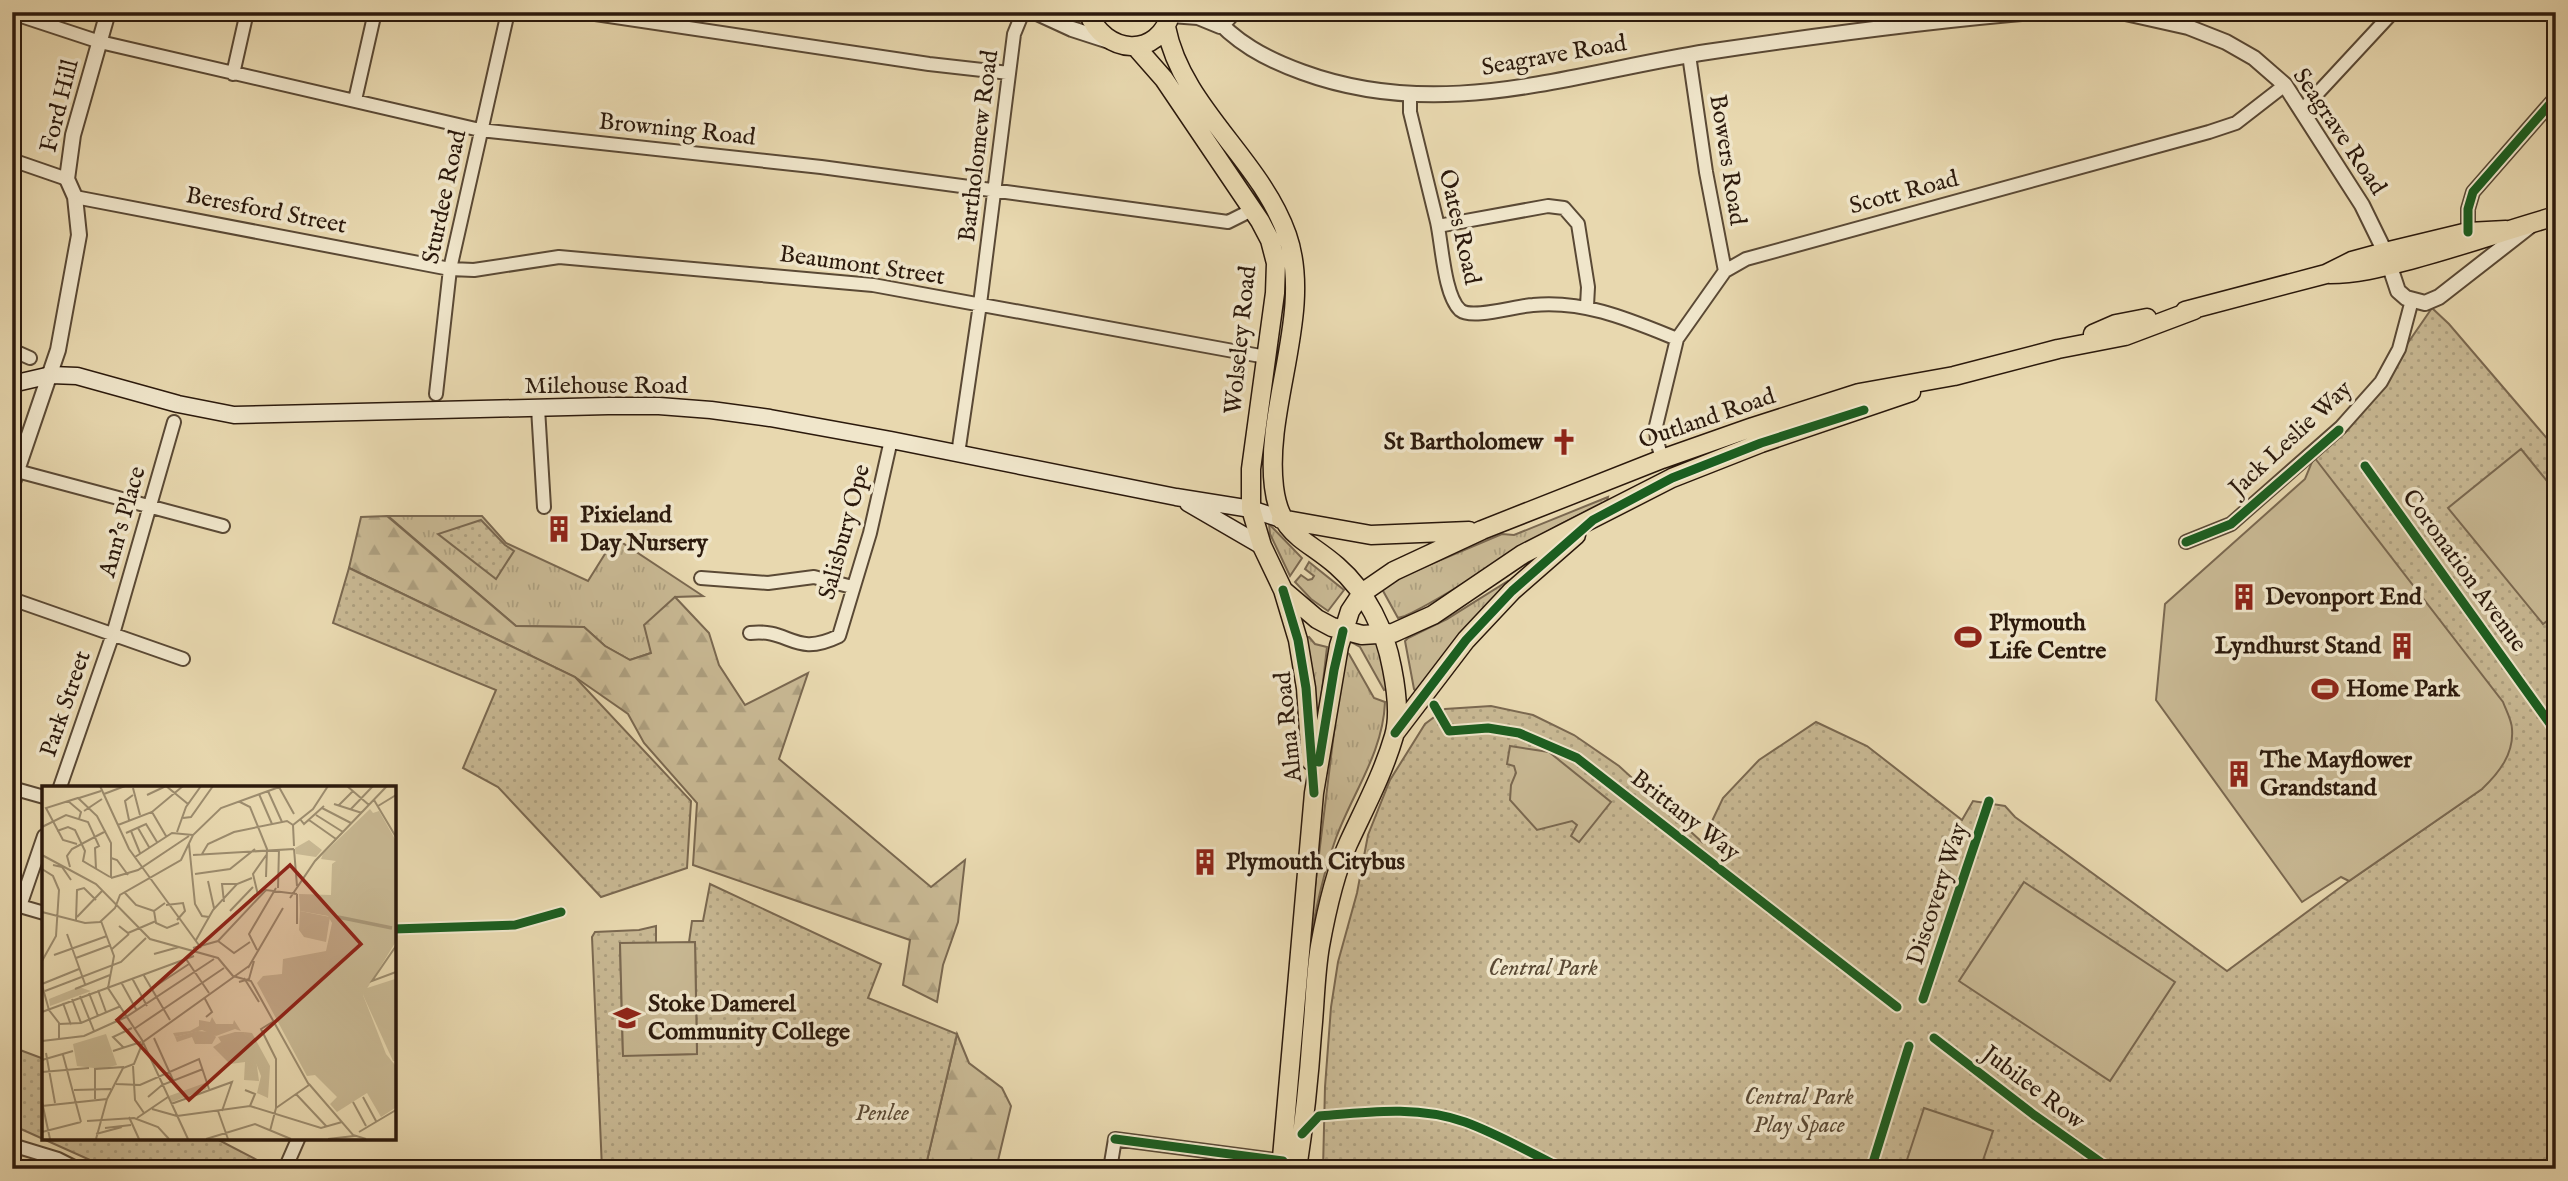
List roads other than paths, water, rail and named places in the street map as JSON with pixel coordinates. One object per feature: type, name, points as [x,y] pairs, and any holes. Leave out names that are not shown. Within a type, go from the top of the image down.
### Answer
[{"type":"main road","points":[[1088,12],[1093,26],[1109,41],[1125,46],[1135,46],[1152,40],[1169,18]]},
{"type":"main road","name":"Wolseley Road","points":[[1169,18],[1170,46],[1179,70],[1259,183],[1287,234],[1294,267],[1294,299],[1272,451],[1274,487],[1282,519]]},
{"type":"main road","name":"Wolseley Road","points":[[1135,46],[1164,79],[1270,240],[1276,263],[1275,292],[1251,469],[1251,509],[1262,546],[1283,590]]},
{"type":"main road","name":"Outland Road","points":[[1362,593],[1394,571],[1482,530],[1662,459],[1859,393],[1954,376],[2058,349],[2116,324],[2194,310],[2326,274],[2351,261],[2387,259],[2471,244],[2506,230],[2556,216]]},
{"type":"main road","name":"Outland Road","points":[[2387,259],[2468,232],[2506,230]]},
{"type":"main road","name":"Milehouse Road","points":[[12,384],[51,375],[77,376],[178,404],[234,415],[659,406],[711,410],[891,440],[1176,497],[1251,509]]},
{"type":"main road","name":"Outland Road","points":[[1283,590],[1317,620],[1343,631],[1362,635],[1384,635],[1433,615],[1523,554],[1672,478],[1761,443],[1864,410],[1954,376]]},
{"type":"main road","name":"Milehouse Road","points":[[1176,497],[1262,546]]},
{"type":"main road","name":"Outland Road","points":[[1251,509],[1282,519],[1371,535],[1482,530]]},
{"type":"main road","points":[[1282,519],[1297,537],[1337,566],[1362,593],[1384,635],[1396,699],[1395,733],[1367,808],[1347,847],[1328,910],[1287,1166]]},
{"type":"main road","name":"Outland Road","points":[[1395,733],[1466,640],[1512,591],[1592,520]]},
{"type":"main road","name":"Alma Road","points":[[1283,590],[1298,640],[1306,688],[1314,793]]},
{"type":"main road","name":"Alma Road","points":[[1287,1166],[1314,793],[1343,631],[1350,611],[1362,593]]},
{"type":"street","name":"Ford Hill","points":[[15,478],[58,350],[79,235],[75,197],[67,178],[79,107],[108,12]]},
{"type":"street","points":[[233,74],[247,12]]},
{"type":"street","points":[[355,100],[375,12]]},
{"type":"street","name":"Sturdee Road","points":[[436,394],[450,269],[508,12]]},
{"type":"street","points":[[582,12],[929,64],[1009,73]]},
{"type":"street","name":"Bartholomew Road","points":[[958,454],[1014,34],[1023,12]]},
{"type":"street","points":[[1035,13],[1045,12]]},
{"type":"street","points":[[1210,12],[1221,26]]},
{"type":"street","points":[[1221,26],[1234,12]]},
{"type":"street","name":"Seagrave Road","points":[[1221,26],[1247,47],[1309,75],[1359,90],[1410,95],[1465,95],[1801,38],[2033,12]]},
{"type":"street","name":"Seagrave Road","points":[[2121,12],[2188,27],[2227,42],[2253,58],[2285,85],[2362,205],[2387,259],[2398,291],[2412,300]]},
{"type":"street","points":[[2302,110],[2393,12]]},
{"type":"street","name":"Browning Road","points":[[12,13],[100,42],[480,130],[993,188],[1228,222],[1252,210]]},
{"type":"street","points":[[1035,13],[1109,41]]},
{"type":"street","points":[[1169,18],[1198,17],[1221,26]]},
{"type":"street","name":"Bowers Road","points":[[1689,55],[1706,172],[1726,271]]},
{"type":"street","name":"Scott Road","points":[[1662,459],[1656,426],[1677,339],[1726,271],[1746,259],[2209,132],[2236,123],[2285,85]]},
{"type":"street","name":"Oates Road","points":[[1410,95],[1410,112],[1438,226],[1448,285],[1456,305],[1462,312],[1471,316],[1513,306],[1550,303],[1587,306],[1629,319],[1677,339]]},
{"type":"street","points":[[2468,232],[2468,209],[2473,192],[2556,97]]},
{"type":"street","points":[[12,160],[67,178]]},
{"type":"street","name":"Beresford Street","points":[[75,197],[450,269]]},
{"type":"street","points":[[1438,226],[1548,206],[1563,208],[1578,224],[1588,287],[1587,306]]},
{"type":"street","points":[[2412,300],[2425,303],[2439,297],[2534,223]]},
{"type":"street","name":"Beaumont Street","points":[[450,269],[474,270],[559,257],[873,285],[1266,357]]},
{"type":"street","name":"Jack Leslie Way","points":[[2186,542],[2231,524],[2339,429],[2382,382],[2399,349],[2412,300]]},
{"type":"street","points":[[12,350],[30,358]]},
{"type":"street","points":[[538,408],[544,507]]},
{"type":"street","name":"Ann's Place","points":[[113,634],[174,422]]},
{"type":"street","name":"Salisbury Ope","points":[[750,633],[766,631],[809,646],[839,636],[870,533],[891,440]]},
{"type":"street","points":[[15,478],[149,505],[223,526]]},
{"type":"street","points":[[701,578],[768,583],[814,577],[852,587]]},
{"type":"street","name":"Park Street","points":[[12,599],[183,659]]},
{"type":"street","name":"Park Street","points":[[60,786],[113,634]]},
{"type":"street","points":[[12,788],[42,796]]},
{"type":"street","points":[[42,841],[16,905],[42,912]]},
{"type":"street","points":[[1110,1169],[1115,1139],[1287,1166]]},
{"type":"street","points":[[285,1169],[298,1140]]},
{"type":"street","points":[[12,1145],[58,1159],[78,1169]]},
{"type":"place","name":"St Bartholomew","points":[[1564,442]]},
{"type":"place","name":"Pixieland Day Nursery","points":[[559,529]]},
{"type":"place","name":"Devonport End","points":[[2244,597]]},
{"type":"place","name":"Plymouth Life Centre","points":[[1968,637]]},
{"type":"place","name":"Lyndhurst Stand","points":[[2402,646]]},
{"type":"place","name":"Home Park","points":[[2325,689]]},
{"type":"place","name":"The Mayflower Grandstand","points":[[2239,774]]},
{"type":"place","name":"Plymouth Citybus","points":[[1205,862]]},
{"type":"place","name":"Stoke Damerel Community College","points":[[627,1018]]},
{"type":"park label","name":"Central Park","points":[[1543,968]]},
{"type":"park label","name":"Central Park Play Space","points":[[1799,1111]]},
{"type":"park label","name":"Penlee","points":[[882,1113]]}]
